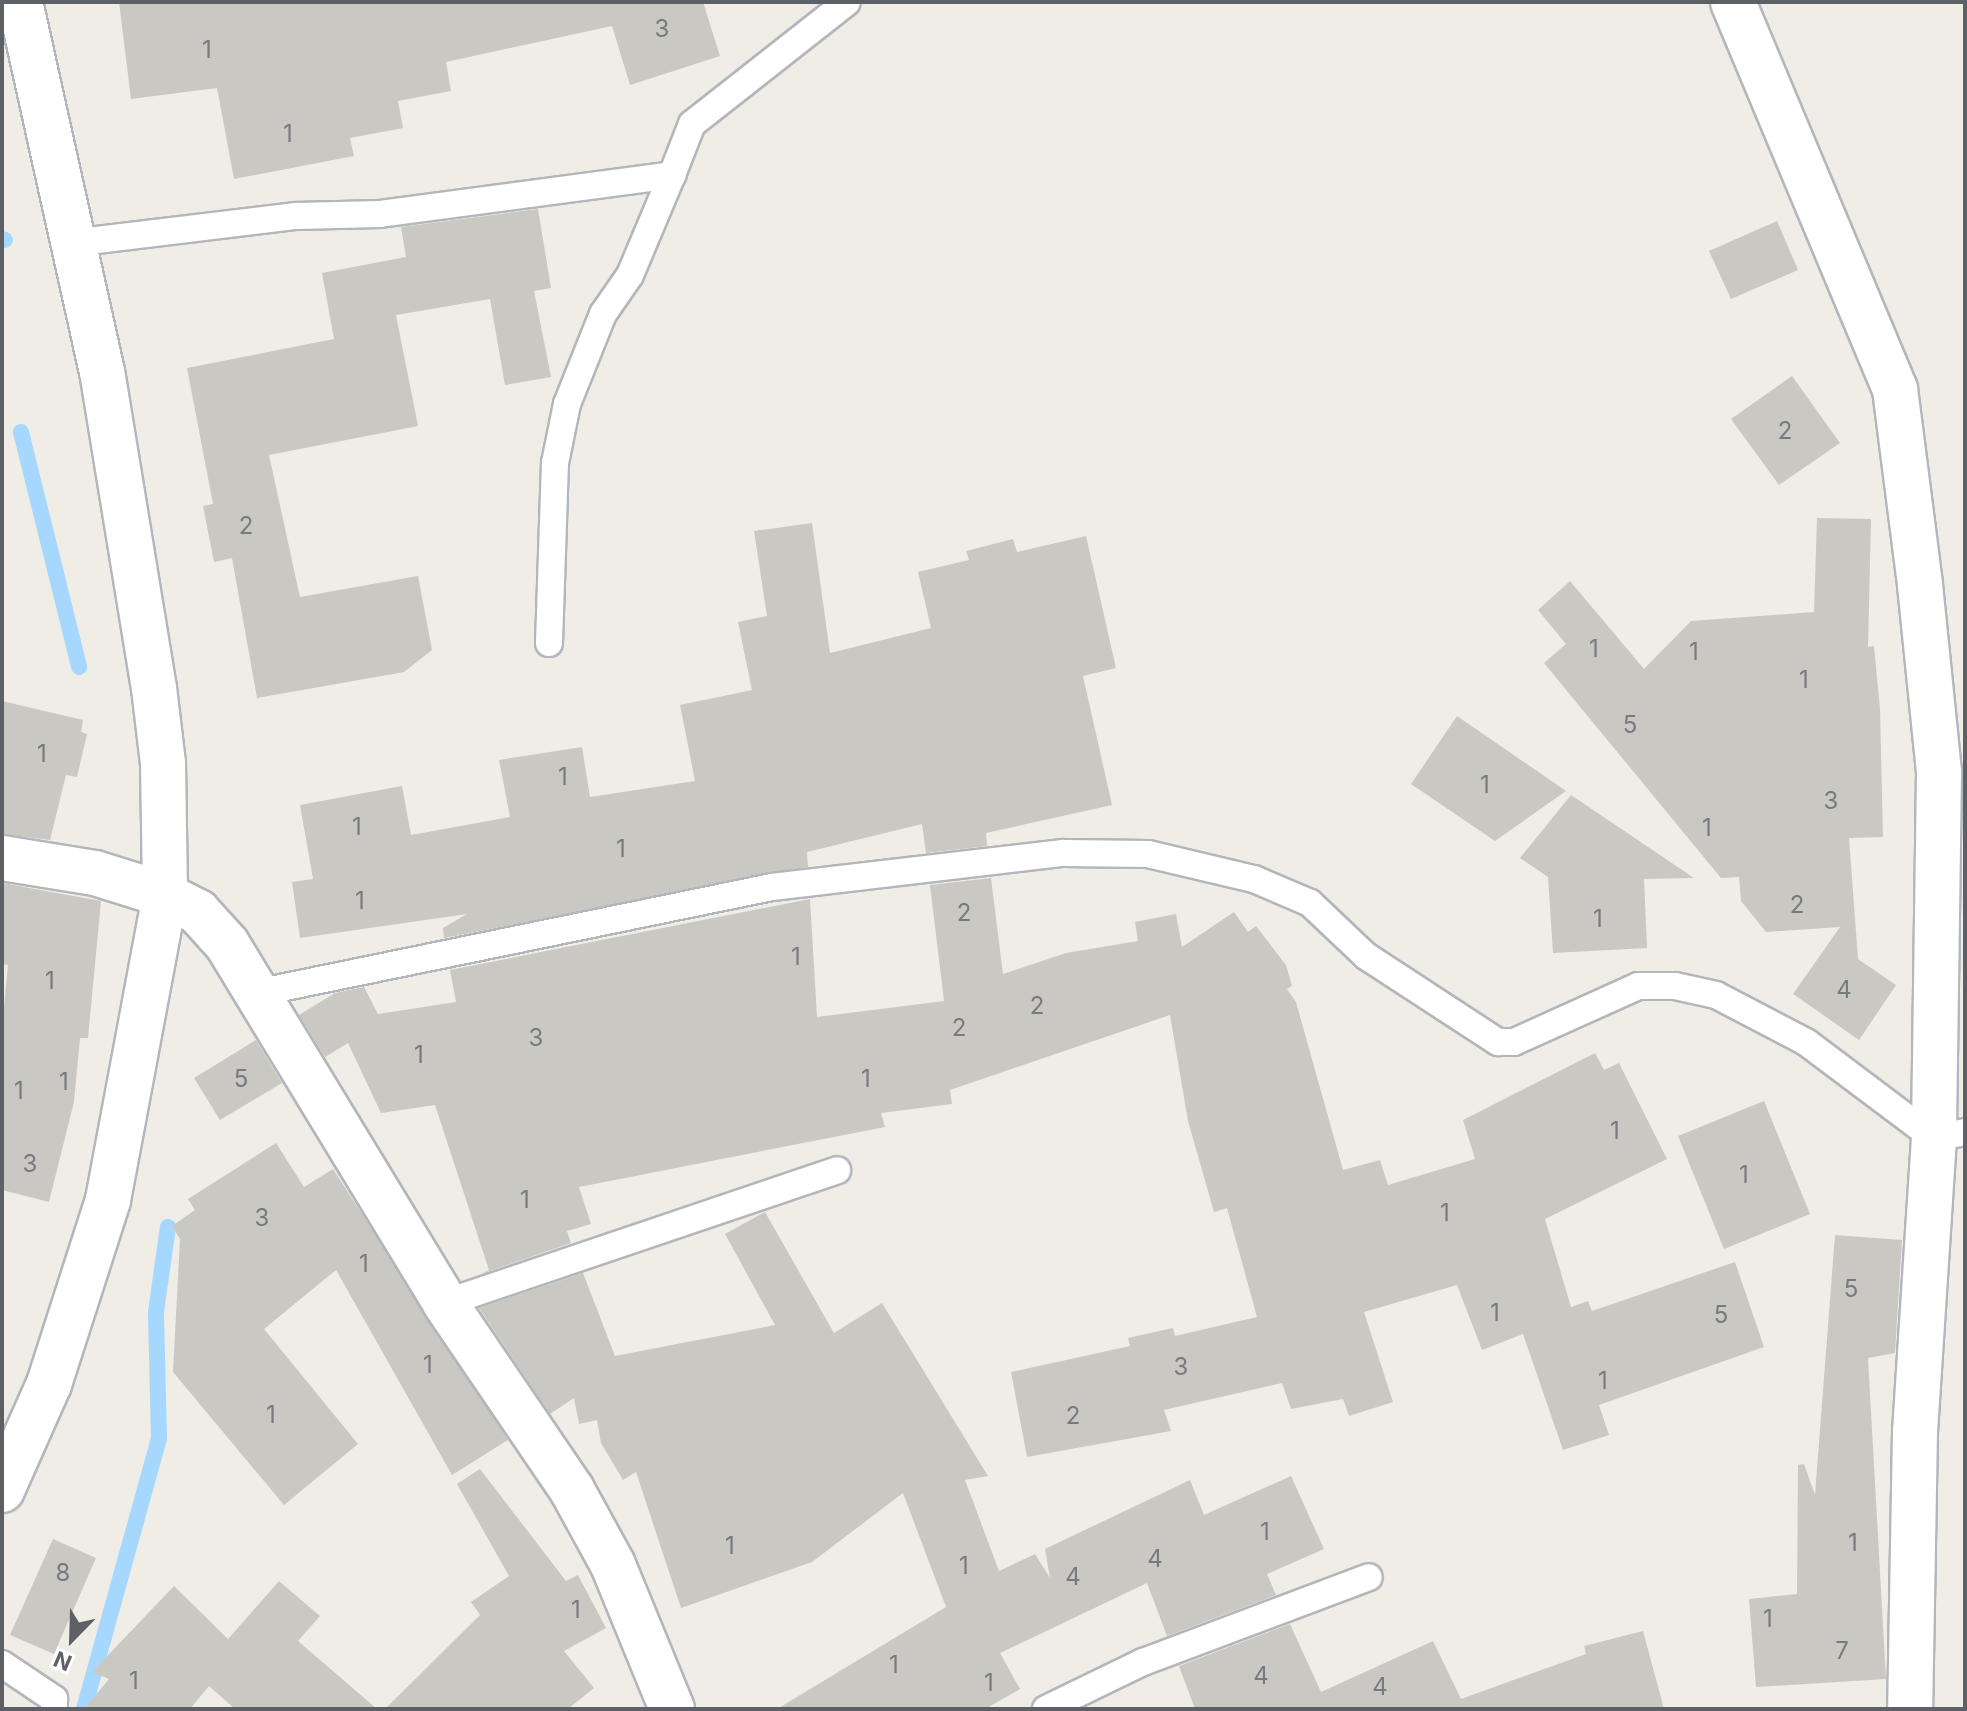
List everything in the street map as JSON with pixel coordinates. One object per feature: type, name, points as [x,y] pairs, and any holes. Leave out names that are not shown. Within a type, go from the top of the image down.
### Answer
[{"type":"street","points":[[2,1490],[49,1384],[108,1200],[165,895],[163,778],[154,688],[102,371],[20,2]]},
{"type":"street","points":[[1733,2],[1895,389],[1939,772],[1949,1135],[1915,1431],[1910,1709]]},
{"type":"street","points":[[2,858],[95,873],[165,895],[198,912],[227,944],[445,1303],[572,1490],[613,1565],[672,1709]]},
{"type":"lane","points":[[549,643],[555,463],[567,404],[603,314],[630,275],[692,124],[847,2]]},
{"type":"lane","points":[[72,243],[296,216],[380,214],[672,175]]},
{"type":"lane","points":[[256,993],[772,887],[1063,853],[1148,854],[1254,879],[1310,903],[1366,956],[1498,1042],[1514,1042],[1638,986],[1675,986],[1716,995],[1806,1042],[1949,1135]]},
{"type":"lane","points":[[445,1303],[837,1170]]},
{"type":"lane","points":[[1046,1709],[1143,1662],[1369,1577]]},
{"type":"lane","points":[[2,1664],[62,1705]]},
{"type":"building","points":[[119,2],[703,2],[720,56],[630,85],[612,26],[446,62],[451,91],[398,101],[403,128],[350,138],[354,156],[234,179],[217,88],[131,99]]},
{"type":"building","points":[[538,209],[551,288],[534,291],[551,377],[505,385],[490,299],[396,315],[418,426],[269,455],[300,597],[418,576],[432,650],[404,672],[257,698],[232,558],[214,562],[203,506],[213,504],[187,368],[334,339],[322,273],[406,257],[401,227]]},
{"type":"building","points":[[1777,221],[1798,270],[1731,299],[1709,251]]},
{"type":"building","points":[[1792,376],[1840,443],[1779,485],[1731,419]]},
{"type":"building","points":[[1817,518],[1871,519],[1868,647],[1874,646],[1880,709],[1883,837],[1849,838],[1858,959],[1896,985],[1859,1040],[1793,994],[1840,927],[1766,932],[1741,901],[1739,877],[1721,878],[1544,663],[1566,644],[1538,610],[1570,581],[1644,669],[1691,621],[1814,612]]},
{"type":"building","points":[[812,523],[830,653],[931,628],[918,572],[969,560],[966,551],[1013,539],[1017,552],[1086,536],[1116,668],[1083,676],[1112,805],[986,833],[987,846],[926,853],[922,824],[807,852],[808,867],[444,938],[443,928],[467,914],[300,938],[292,882],[313,879],[300,805],[402,786],[411,835],[510,817],[499,760],[582,747],[590,797],[695,781],[680,705],[752,690],[738,622],[767,616],[754,531]]},
{"type":"building","points":[[2,701],[83,720],[81,732],[87,734],[77,777],[66,775],[50,840],[2,834]]},
{"type":"building","points":[[1457,716],[1566,791],[1495,841],[1411,784]]},
{"type":"building","points":[[1571,795],[1694,878],[1644,879],[1647,948],[1553,953],[1548,877],[1520,858]]},
{"type":"building","points":[[991,878],[1003,974],[1066,953],[1138,941],[1135,922],[1176,914],[1182,947],[1234,912],[1248,932],[1256,926],[1286,965],[1292,986],[1287,989],[1296,1002],[1343,1170],[1380,1160],[1388,1185],[1475,1159],[1463,1120],[1595,1053],[1604,1070],[1619,1063],[1667,1159],[1545,1219],[1571,1307],[1588,1301],[1592,1311],[1735,1262],[1764,1347],[1599,1405],[1609,1435],[1563,1450],[1523,1334],[1482,1350],[1457,1285],[1364,1312],[1393,1402],[1349,1416],[1343,1399],[1291,1409],[1282,1383],[1164,1410],[1171,1431],[1027,1457],[1011,1372],[1130,1346],[1128,1338],[1173,1328],[1175,1336],[1257,1317],[1227,1208],[1214,1212],[1188,1121],[1170,1015],[950,1090],[952,1104],[881,1113],[885,1127],[579,1187],[591,1224],[567,1231],[571,1243],[481,1274],[489,1270],[435,1105],[381,1113],[348,1043],[325,1057],[299,1015],[335,993],[364,987],[378,1014],[456,1002],[450,970],[810,899],[817,1017],[944,1001],[930,885]]},
{"type":"building","points":[[2,883],[101,901],[88,1038],[80,1038],[74,1102],[49,1202],[2,1190],[2,1028],[8,965],[2,964]]},
{"type":"building","points":[[256,1040],[282,1083],[220,1120],[194,1078]]},
{"type":"building","points":[[1764,1101],[1810,1214],[1724,1249],[1678,1136]]},
{"type":"building","points":[[276,1143],[304,1187],[333,1169],[508,1440],[452,1475],[336,1270],[264,1329],[358,1444],[284,1505],[173,1372],[180,1239],[172,1226],[195,1210],[188,1199]]},
{"type":"building","points":[[765,1212],[834,1333],[882,1303],[988,1476],[965,1480],[999,1571],[1035,1554],[1050,1578],[1045,1549],[1190,1480],[1204,1515],[1291,1476],[1324,1549],[1267,1574],[1276,1595],[1167,1636],[1147,1583],[1000,1653],[1020,1689],[985,1709],[777,1709],[946,1607],[903,1493],[812,1562],[681,1608],[636,1472],[623,1480],[601,1443],[597,1420],[579,1424],[574,1398],[550,1414],[479,1308],[583,1273],[615,1356],[775,1325],[725,1234]]},
{"type":"building","points":[[1835,1235],[1902,1240],[1895,1353],[1868,1358],[1886,1679],[1756,1687],[1749,1599],[1797,1594],[1798,1465],[1804,1464],[1815,1495]]},
{"type":"building","points":[[480,1469],[566,1581],[578,1575],[606,1628],[564,1651],[594,1688],[568,1709],[385,1709],[480,1615],[471,1602],[509,1576],[457,1484]]},
{"type":"building","points":[[53,1539],[96,1558],[54,1654],[10,1635]]},
{"type":"building","points":[[279,1581],[320,1616],[298,1641],[377,1709],[235,1709],[209,1686],[190,1709],[84,1709],[109,1679],[92,1672],[174,1586],[228,1639]]},
{"type":"building","points":[[1290,1624],[1321,1692],[1433,1641],[1461,1699],[1586,1654],[1584,1646],[1643,1631],[1664,1709],[1195,1709],[1179,1666]]},
{"type":"waterway","points":[[21,432],[79,667]]},
{"type":"waterway","points":[[84,1709],[159,1438],[156,1312],[168,1227]]}]
